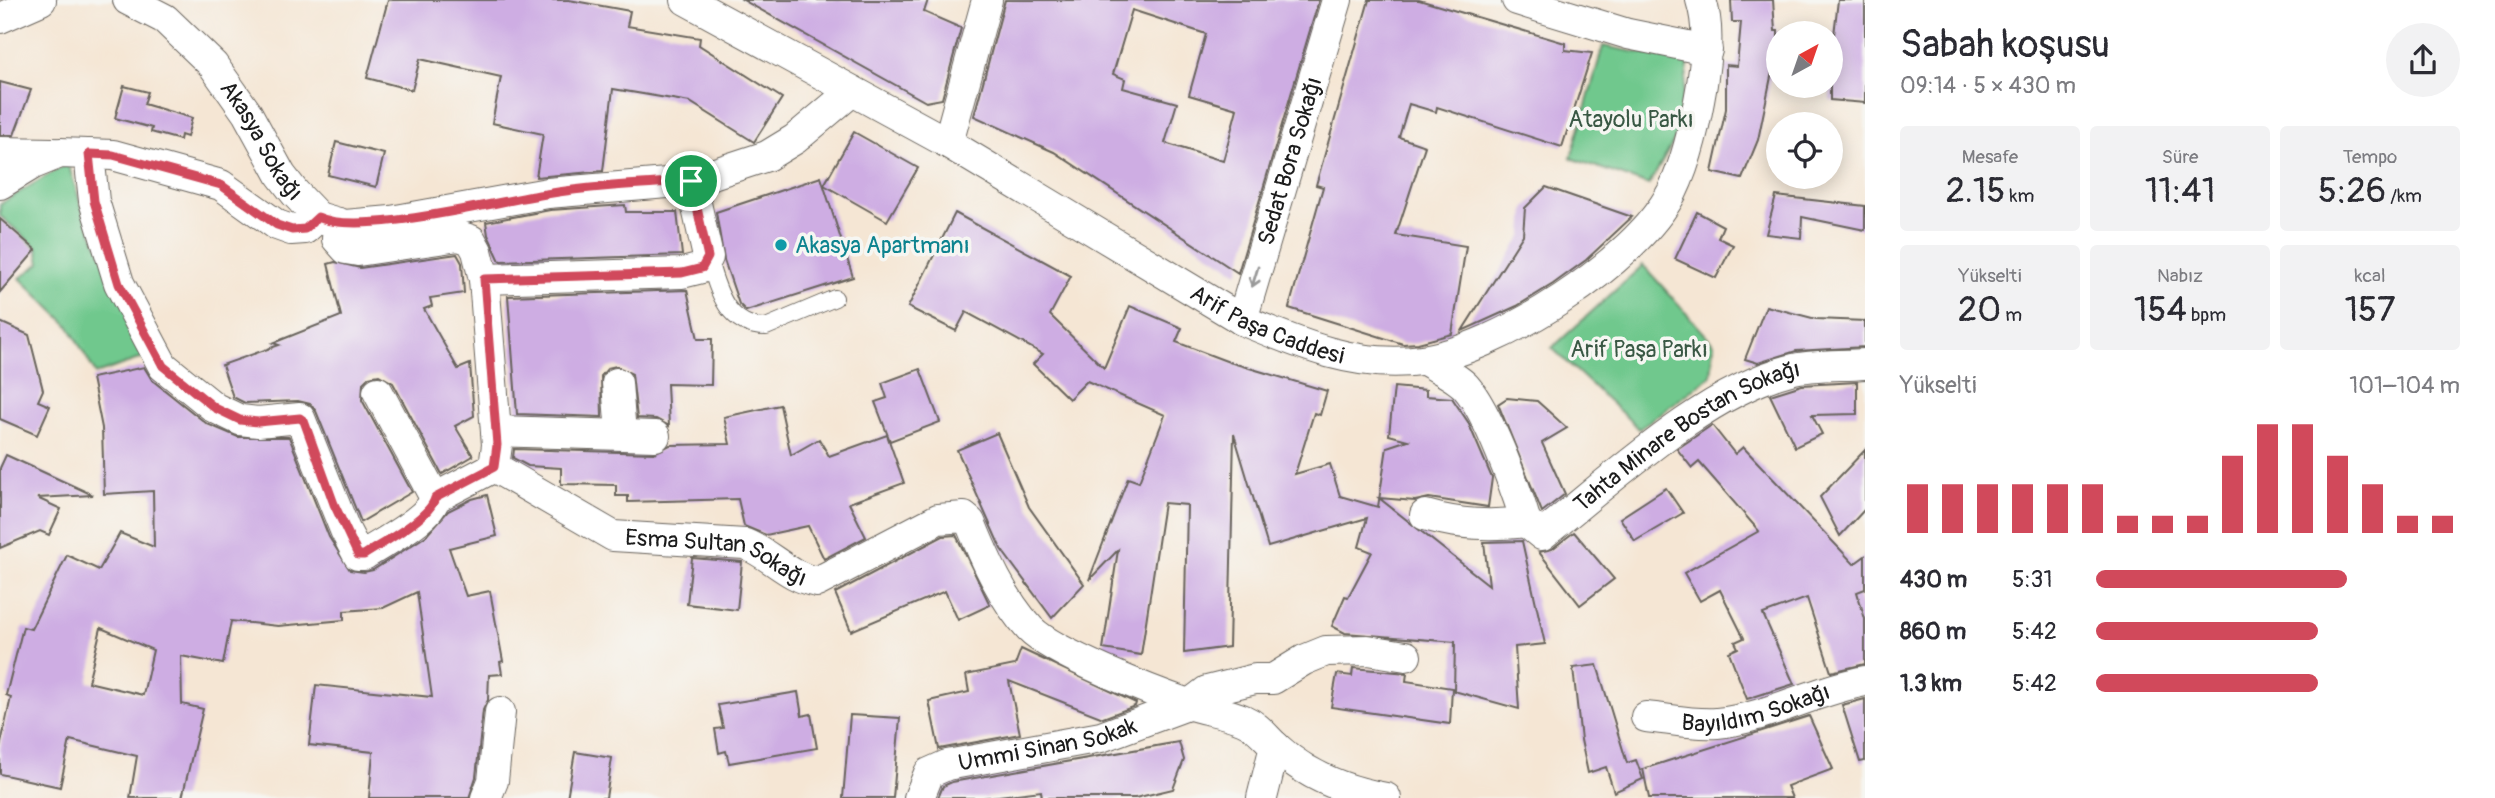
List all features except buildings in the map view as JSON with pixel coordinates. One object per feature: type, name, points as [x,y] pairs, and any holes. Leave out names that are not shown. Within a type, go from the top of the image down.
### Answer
[{"type":"street","points":[[0,18],[41,0]]},
{"type":"street","name":"Akasya Sokağı","points":[[128,0],[165,19],[213,65],[247,113],[281,175],[328,220],[337,239],[346,249],[358,251],[459,236],[471,240],[477,251],[484,279]]},
{"type":"street","name":"Arif Paşa Caddesi","points":[[686,0],[948,143],[1242,320],[1277,336],[1343,357],[1404,362],[1425,360],[1493,339],[1527,322],[1620,254],[1649,223],[1672,192],[1696,123],[1707,50],[1705,12],[1701,0]]},
{"type":"street","points":[[948,143],[987,0]]},
{"type":"street","name":"Sedat Bora Sokağı","points":[[1242,320],[1337,0]]},
{"type":"street","points":[[1517,0],[1628,34],[1707,50]]},
{"type":"street","points":[[0,152],[113,155],[221,185],[277,225],[292,230],[305,229],[328,220],[391,221],[548,193],[691,181],[766,156],[794,139],[852,91]]},
{"type":"street","points":[[0,184],[33,164],[74,153]]},
{"type":"street","points":[[74,153],[94,201],[119,284],[163,366],[215,408],[240,420],[258,422],[300,418],[304,421],[334,504],[358,555],[364,555],[419,518],[433,507],[435,498],[377,392]]},
{"type":"street","points":[[435,498],[494,467],[495,431],[484,279],[682,273],[702,268],[708,257],[691,181]]},
{"type":"street","points":[[1425,360],[1465,386],[1475,399],[1514,483],[1526,523],[1485,526],[1451,523],[1425,515]]},
{"type":"street","name":"Tahta Minare Bostan Sokağı","points":[[1526,523],[1542,535],[1686,422],[1733,394],[1791,370],[1865,365]]},
{"type":"street","points":[[617,383],[621,434]]},
{"type":"street","points":[[495,431],[656,436]]},
{"type":"street","name":"Esma Sultan Sokağı","points":[[494,467],[613,536],[745,544],[759,550],[789,572],[817,582],[938,519],[964,517],[970,523],[1012,606],[1031,631],[1070,654],[1190,705]]},
{"type":"street","name":"Ummi Sinan Sokak","points":[[919,798],[929,773],[947,765],[1101,737],[1190,705],[1207,691],[1255,679],[1273,679],[1304,660],[1326,651],[1368,650],[1406,656]]},
{"type":"street","name":"Bayıldım Sokağı","points":[[1646,717],[1716,723],[1749,716],[1833,687],[1865,681]]},
{"type":"street","points":[[1190,705],[1246,720],[1263,732],[1275,746],[1325,780],[1360,793],[1386,798]]},
{"type":"street","points":[[486,798],[492,781],[500,712]]},
{"type":"street","points":[[1262,798],[1275,746]]},
{"type":"lane","points":[[708,257],[725,305],[737,318],[757,327],[766,327],[835,298]]},
{"type":"green space","name":"Atayolu Parkı","points":[[1603,46],[1689,62],[1675,139],[1649,185],[1571,158]]},
{"type":"green space","points":[[68,163],[84,215],[148,356],[96,374],[68,325],[20,278],[40,263],[37,248],[0,216],[0,204]]},
{"type":"green space","name":"Arif Paşa Parkı","points":[[1643,265],[1714,344],[1711,376],[1639,429],[1552,348]]},
{"type":"place","name":"Akasya Apartmanı","points":[[781,245]]},
{"type":"route","points":[[89,154],[113,155],[221,185],[251,203],[277,225],[292,230],[305,229],[318,217],[345,225],[391,221],[548,193],[691,181],[708,257],[702,268],[682,273],[484,279],[497,445],[494,467],[435,498],[433,507],[419,518],[364,555],[358,555],[316,461],[304,421],[300,418],[258,422],[240,420],[215,408],[163,366],[119,284],[94,201],[89,154]]}]
